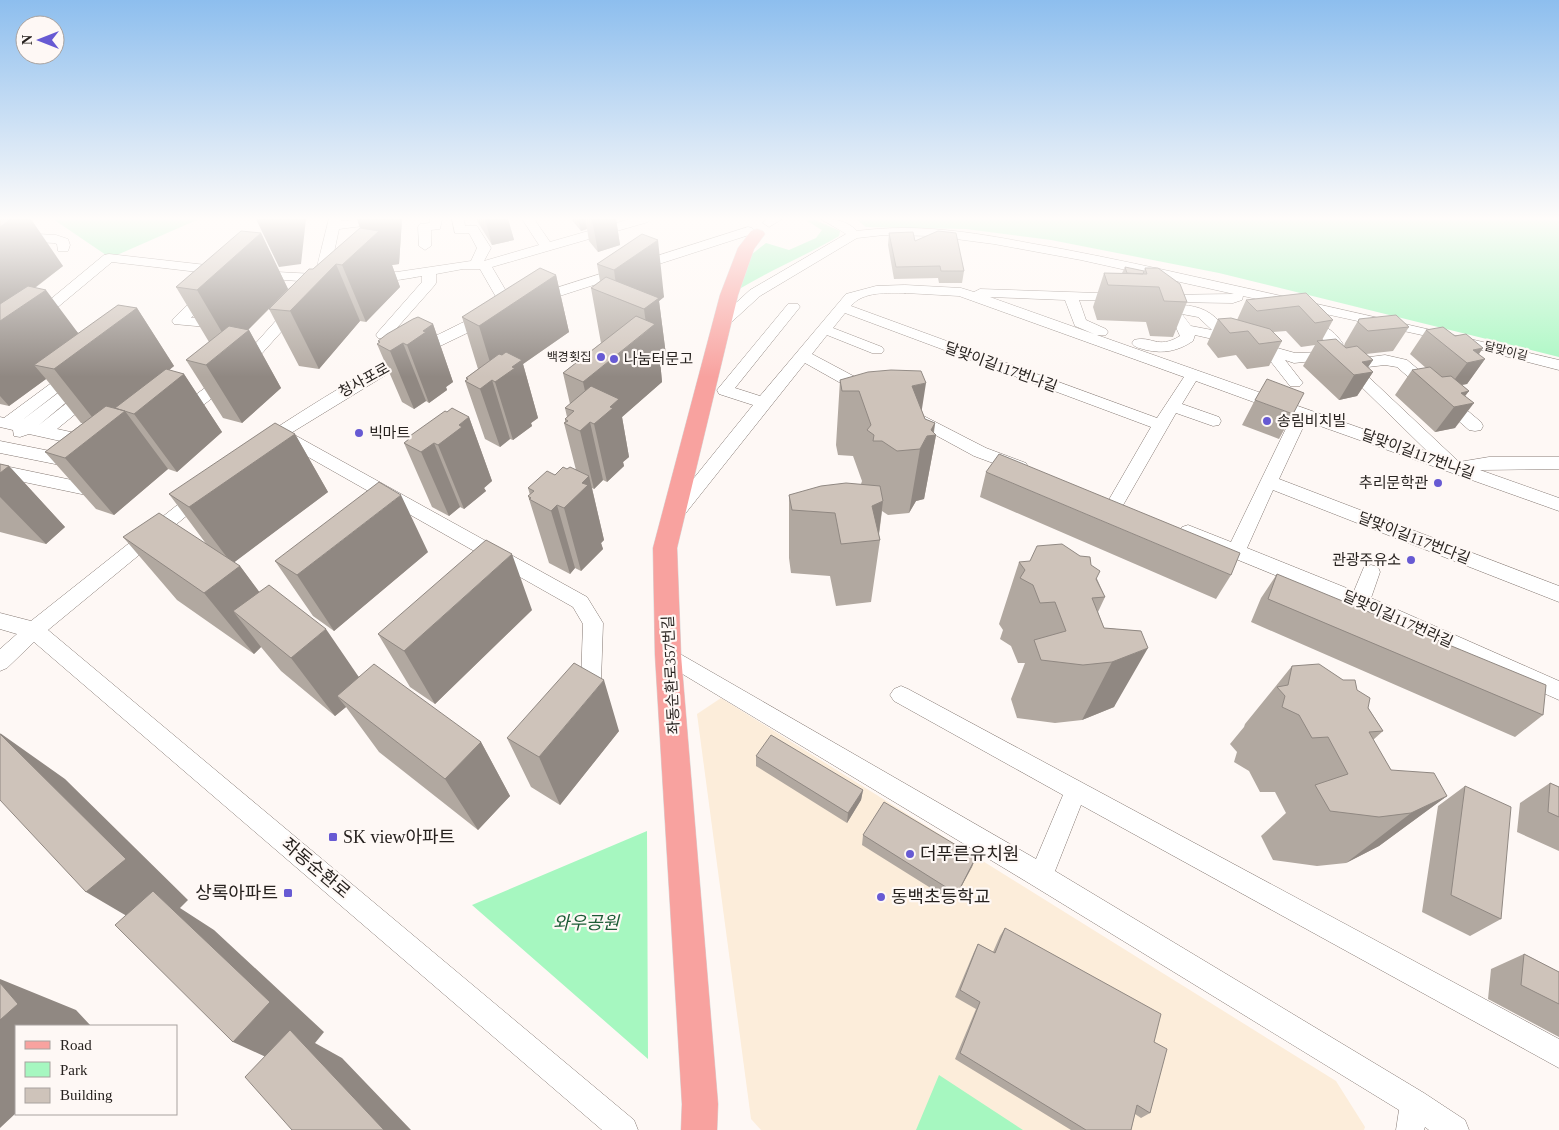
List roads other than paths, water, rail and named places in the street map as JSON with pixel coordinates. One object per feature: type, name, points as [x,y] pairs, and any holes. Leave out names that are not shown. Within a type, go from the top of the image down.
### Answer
[{"type":"main road","name":"좌동순환로357번길","points":[[699,1130],[700,1104],[668,655],[665,548],[675,514],[720,325],[738,272]]},
{"type":"street","points":[[0,348],[92,272]]},
{"type":"street","points":[[237,272],[296,278],[341,278]]},
{"type":"street","points":[[169,418],[242,367],[322,278],[323,272]]},
{"type":"street","points":[[360,277],[397,276],[424,272]]},
{"type":"street","points":[[383,335],[429,283],[429,272]]},
{"type":"street","points":[[485,272],[509,308]]},
{"type":"street","name":"청사포로","points":[[253,453],[337,395],[440,338],[509,308],[618,272]]},
{"type":"street","points":[[720,325],[754,293],[788,272]]},
{"type":"street","name":"달맞이길","points":[[1152,272],[1422,331],[1559,364]]},
{"type":"street","points":[[227,303],[207,324],[180,321],[214,287],[229,283]]},
{"type":"street","name":"달맞이길117번나길","points":[[675,514],[763,403],[842,308],[851,298],[860,293],[875,290],[961,292],[1559,505]]},
{"type":"street","name":"달맞이길","points":[[961,292],[1233,299],[1247,293]]},
{"type":"street","points":[[1071,296],[1080,323],[1093,329],[1160,350],[1175,346],[1188,338],[1186,329],[1176,314],[1145,298]]},
{"type":"street","points":[[763,403],[725,390],[793,307]]},
{"type":"street","name":"달맞이길117번나길","points":[[842,308],[1160,426]]},
{"type":"street","points":[[1166,308],[1193,310],[1206,314],[1217,327]]},
{"type":"street","points":[[824,329],[880,347],[899,329]]},
{"type":"street","points":[[1186,329],[1229,338],[1294,358],[1328,356],[1348,365],[1455,468],[1489,462],[1559,463]]},
{"type":"street","points":[[1320,329],[1336,344],[1328,356]]},
{"type":"street","points":[[1271,352],[1295,383]]},
{"type":"street","points":[[802,355],[879,397]]},
{"type":"street","points":[[1348,365],[1385,360],[1402,363],[1475,426]]},
{"type":"street","points":[[4,422],[87,363]]},
{"type":"street","points":[[1116,503],[1160,426],[1193,374]]},
{"type":"street","points":[[44,431],[101,384],[68,378]]},
{"type":"street","points":[[0,447],[68,394]]},
{"type":"street","points":[[896,406],[980,452],[1034,472]]},
{"type":"street","points":[[1172,406],[1213,421]]},
{"type":"street","points":[[1236,551],[1302,412]]},
{"type":"street","points":[[4,422],[106,445]]},
{"type":"street","points":[[279,434],[580,602],[592,623],[591,681]]},
{"type":"street","points":[[0,447],[90,468],[83,488],[0,471]]},
{"type":"street","name":"달맞이길117번다길","points":[[1268,482],[1559,594]]},
{"type":"street","points":[[0,662],[34,630],[215,483]]},
{"type":"street","points":[[1098,496],[1134,510]]},
{"type":"street","name":"달맞이길117번라길","points":[[1171,525],[1360,602],[1559,691]]},
{"type":"street","points":[[1360,602],[1372,572]]},
{"type":"street","name":"좌동순환로","points":[[0,621],[34,630],[624,1130]]},
{"type":"street","points":[[668,655],[1041,876],[1412,1116],[1455,1130]]},
{"type":"street","points":[[901,695],[1559,1054]]},
{"type":"street","points":[[1041,876],[1076,790]]},
{"type":"place","name":"백경횟집","points":[[601,357]]},
{"type":"place","name":"나눔터문고","points":[[614,359]]},
{"type":"place","name":"송림비치빌","points":[[1267,421]]},
{"type":"place","name":"빅마트","points":[[359,433]]},
{"type":"place","name":"추리문학관","points":[[1438,483]]},
{"type":"place","name":"관광주유소","points":[[1411,560]]},
{"type":"place","name":"SK view아파트","points":[[333,837]]},
{"type":"place","name":"더푸른유치원","points":[[910,854]]},
{"type":"place","name":"상록아파트","points":[[288,893]]},
{"type":"place","name":"동백초등학교","points":[[881,897]]},
{"type":"park label","name":"와우공원","points":[[586,923]]}]
